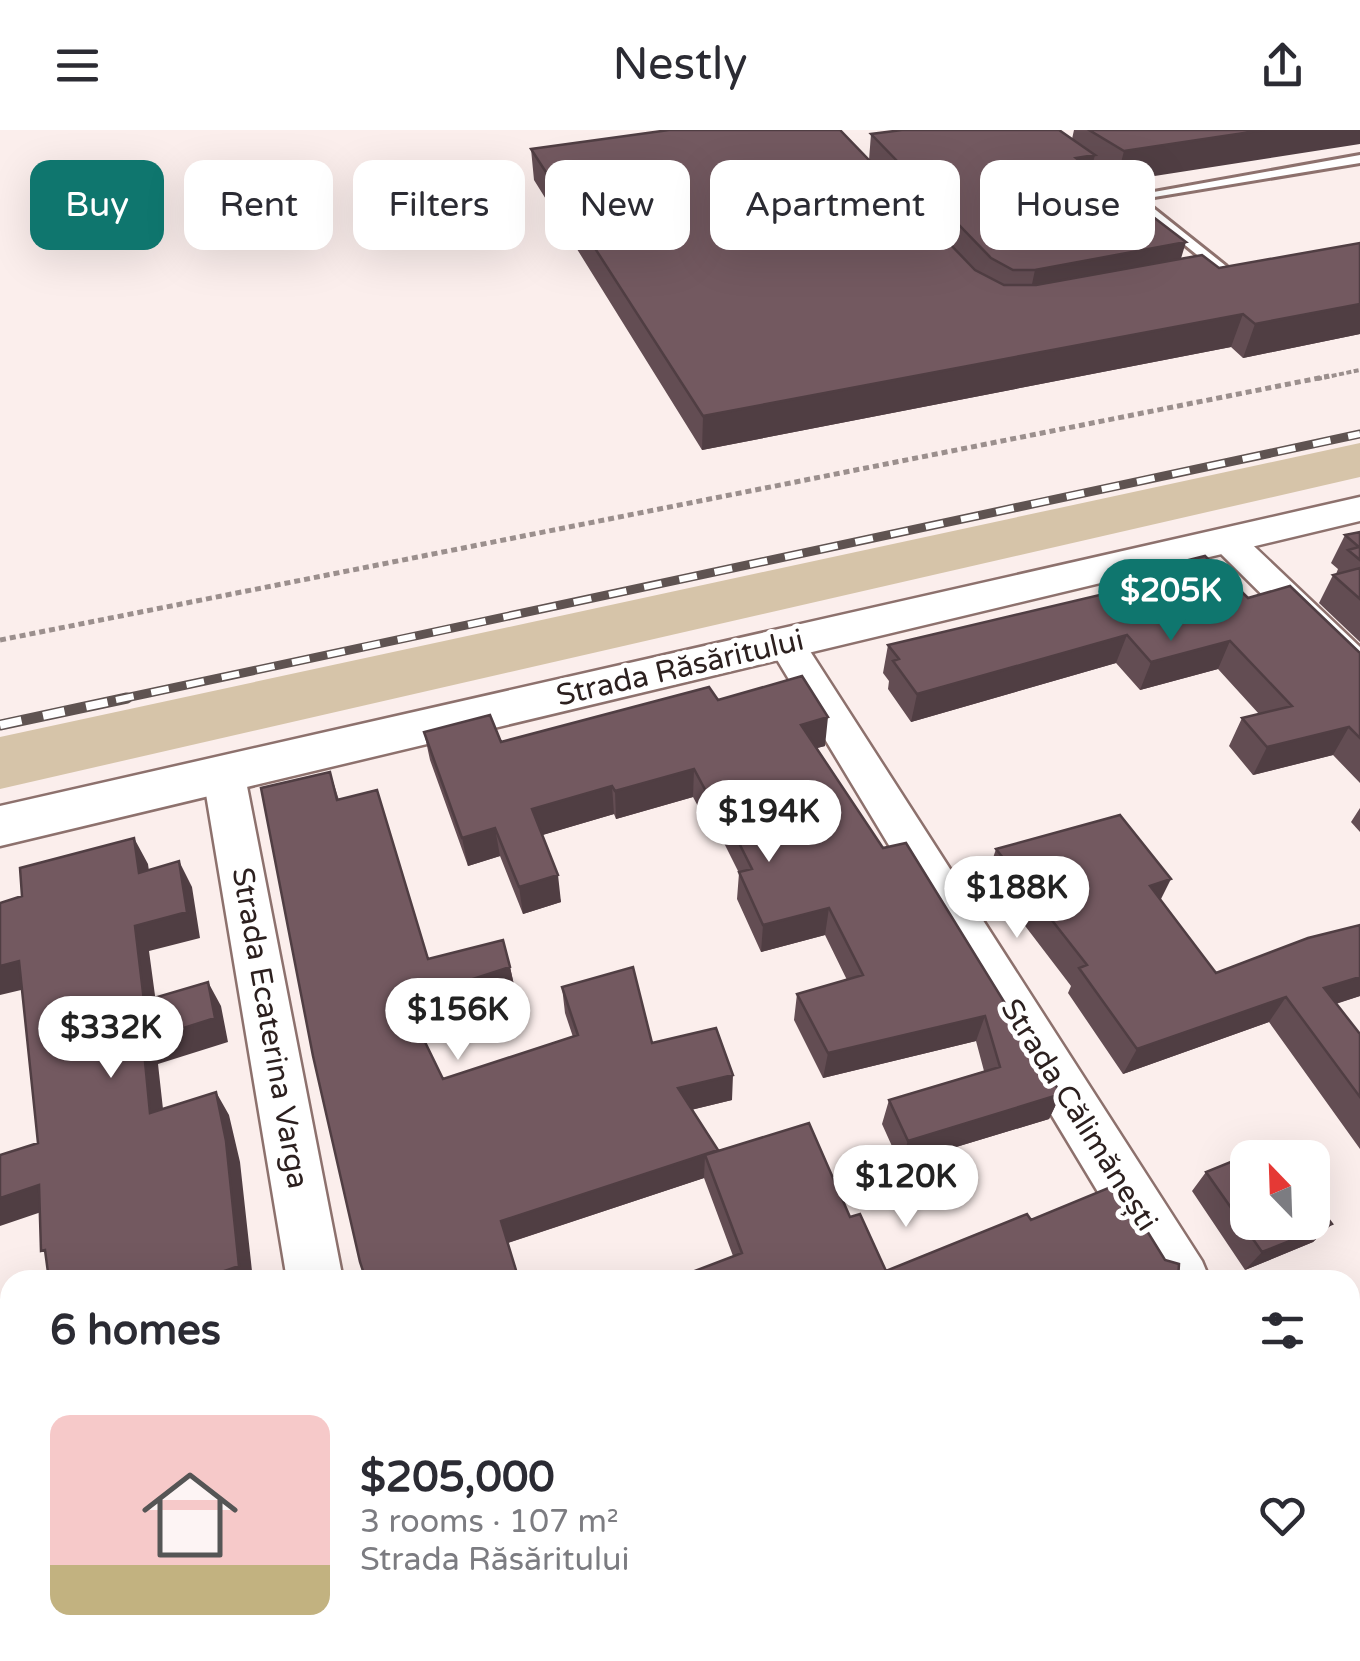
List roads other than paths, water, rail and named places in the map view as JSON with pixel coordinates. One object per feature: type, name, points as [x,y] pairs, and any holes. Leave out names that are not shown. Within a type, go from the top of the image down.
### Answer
[{"type":"street","name":"Strada Răsăritului","points":[[0,826],[1360,509]]},
{"type":"street","points":[[1227,540],[1360,669]]},
{"type":"street","name":"Strada Călimănești","points":[[786,644],[1176,1270]]},
{"type":"street","name":"Strada Ecaterina Varga","points":[[224,776],[313,1270]]},
{"type":"lane","points":[[1155,193],[1360,159]]},
{"type":"lane","points":[[1155,215],[1219,266],[1214,273],[1176,284]]},
{"type":"railway","points":[[116,700],[1360,434]]},
{"type":"railway","points":[[0,725],[127,698]]}]
